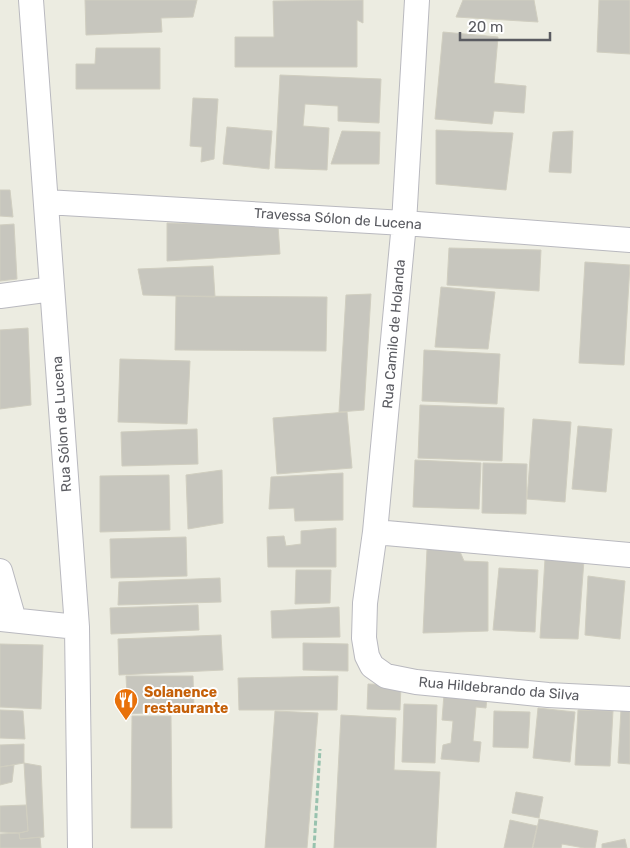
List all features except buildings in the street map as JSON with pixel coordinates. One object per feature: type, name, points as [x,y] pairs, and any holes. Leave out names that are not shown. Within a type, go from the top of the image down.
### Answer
[{"type":"street","name":"Rua Sólon de Lucena","points":[[31,0],[77,627],[80,848]]},
{"type":"street","name":"Rua Camilo de Holanda","points":[[372,666],[365,649],[365,604],[375,532],[404,223],[416,0]]},
{"type":"street","name":"Travessa Sólon de Lucena","points":[[46,202],[404,223],[630,240]]},
{"type":"street","points":[[0,296],[52,289]]},
{"type":"street","points":[[375,532],[630,555]]},
{"type":"street","points":[[0,571],[7,619],[77,627]]},
{"type":"street","name":"Rua Hildebrando da Silva","points":[[372,666],[386,676],[416,682],[548,695],[630,699]]},
{"type":"path","points":[[314,848],[320,748]]},
{"type":"place","name":"Solanence restaurante","points":[[126,721]]}]
